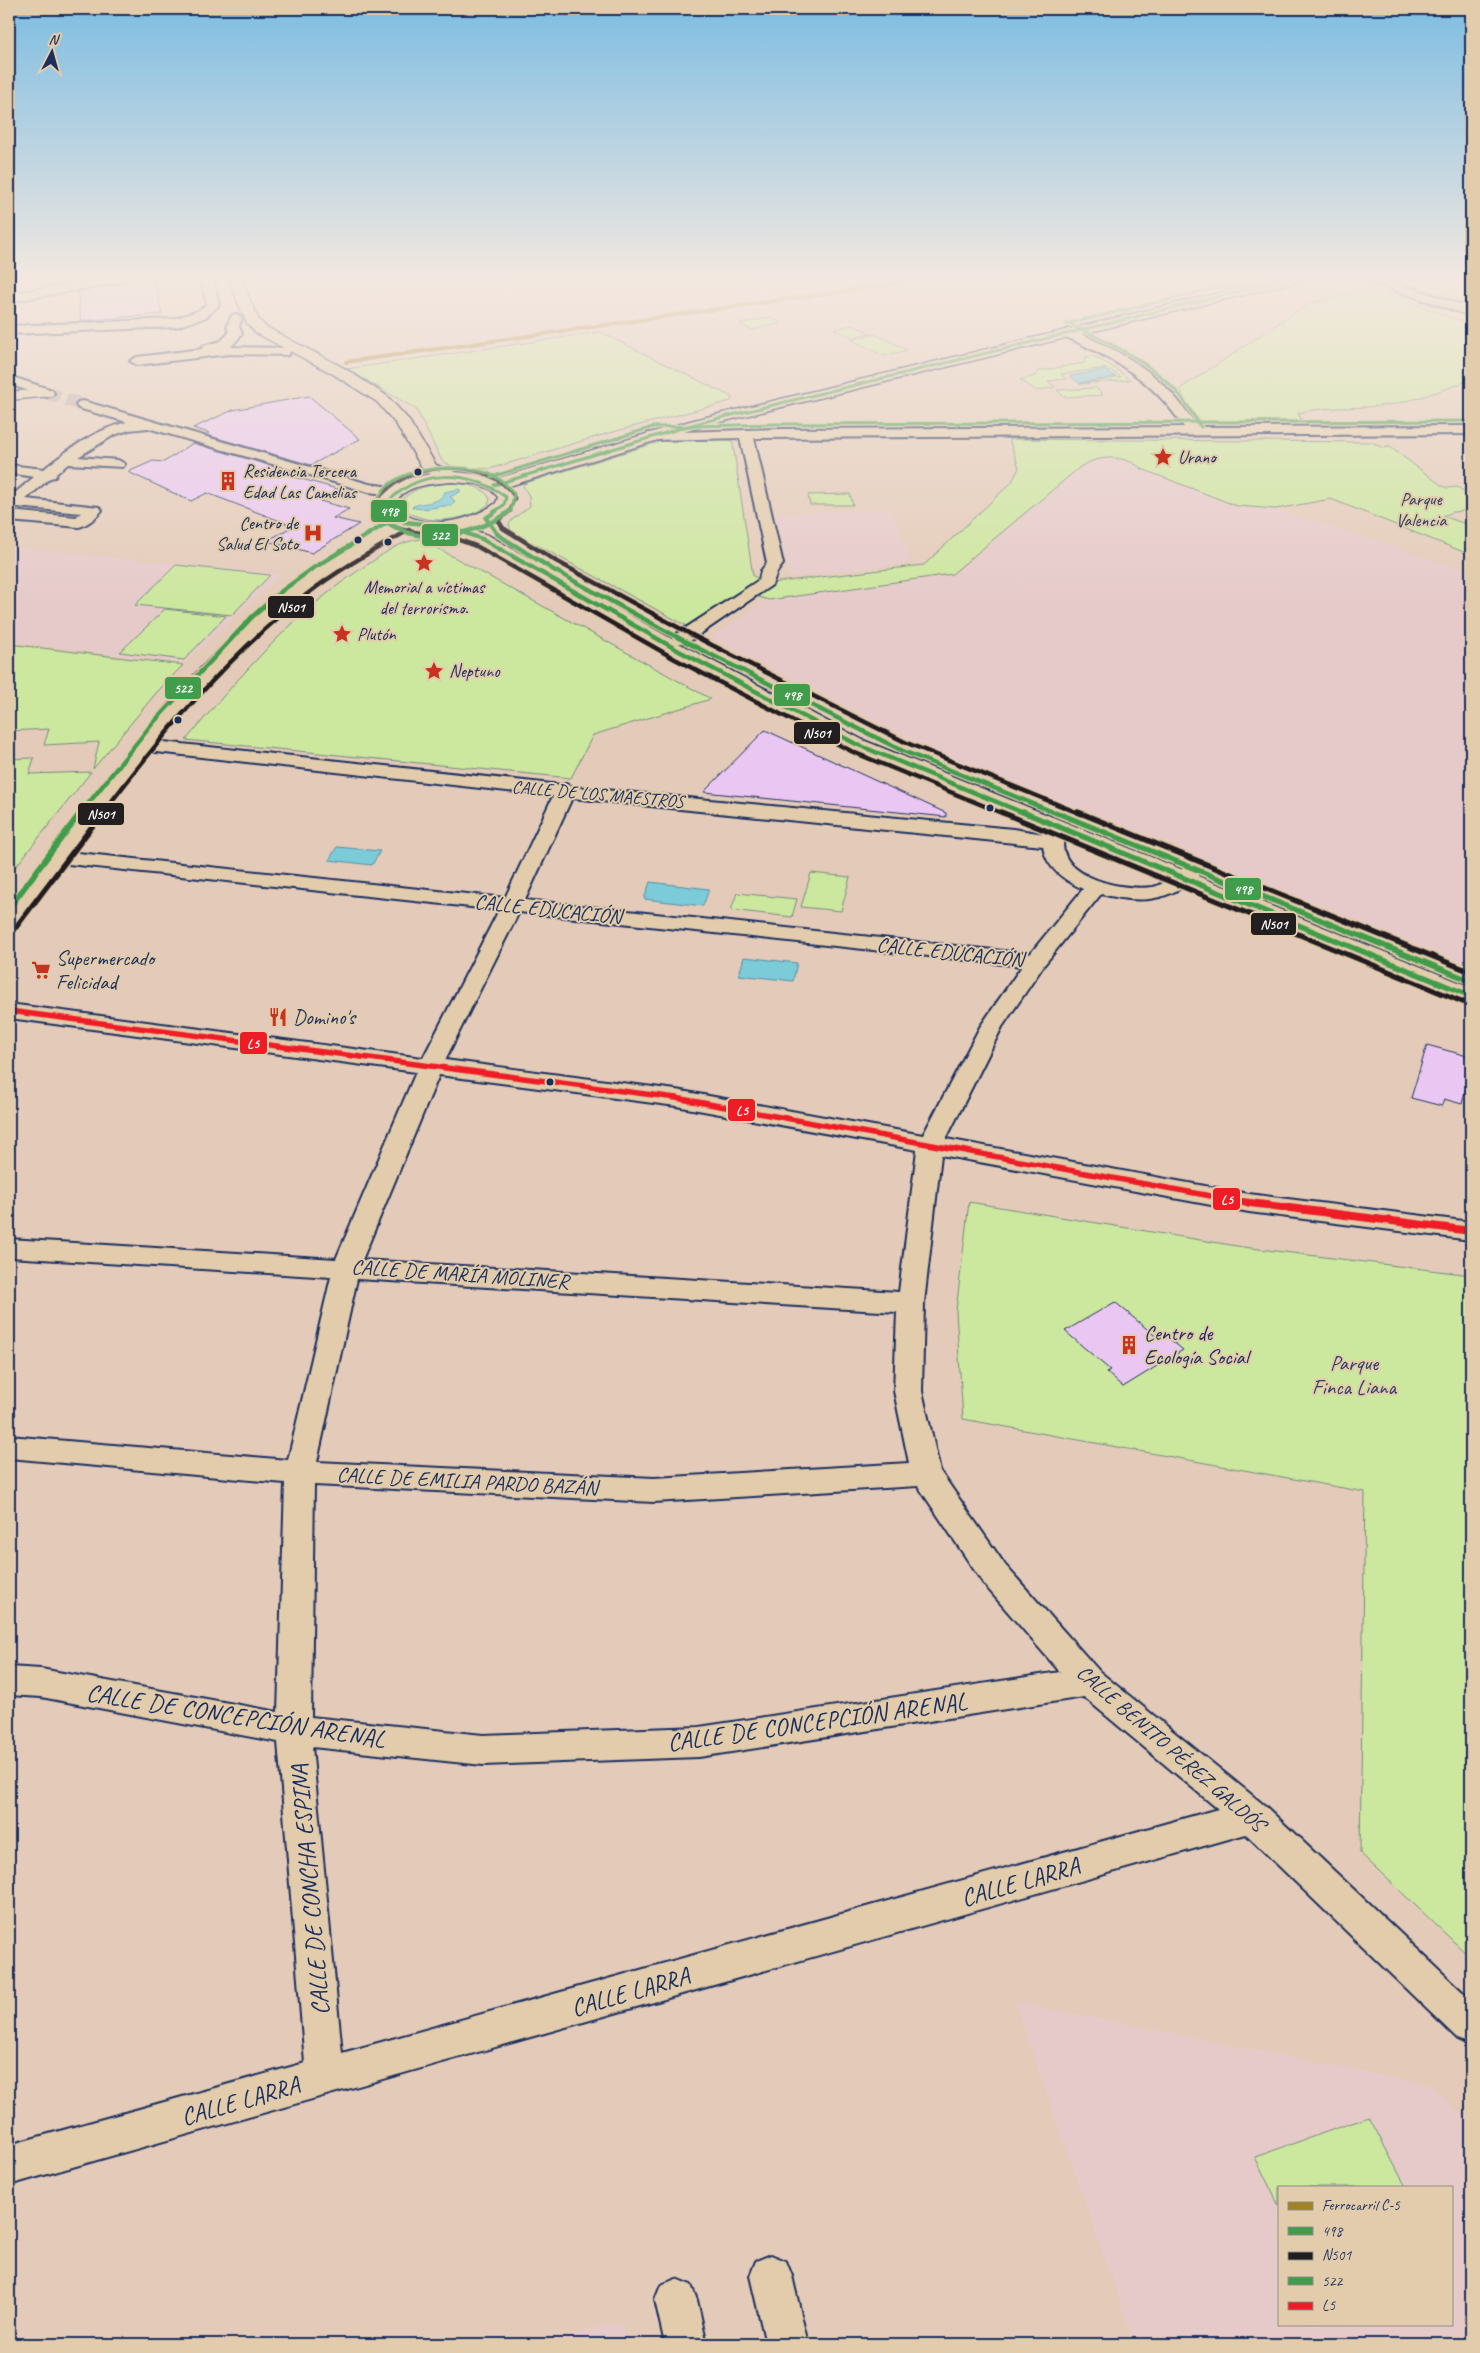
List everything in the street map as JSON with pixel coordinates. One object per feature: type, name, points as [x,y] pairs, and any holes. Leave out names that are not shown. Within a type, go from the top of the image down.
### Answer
[{"type":"street","points":[[32,388],[47,393]]},
{"type":"street","points":[[346,388],[370,402],[398,437],[416,470],[412,483]]},
{"type":"street","points":[[364,388],[383,400],[412,435],[430,468],[452,477]]},
{"type":"street","points":[[494,485],[695,424],[843,388]]},
{"type":"street","points":[[1159,388],[1179,408],[1194,432]]},
{"type":"street","points":[[9,396],[47,393]]},
{"type":"street","points":[[129,428],[108,422],[84,405],[368,488],[394,491]]},
{"type":"street","points":[[735,414],[757,430],[776,433]]},
{"type":"street","points":[[100,436],[108,422]]},
{"type":"street","points":[[10,508],[67,460],[100,436],[129,428],[168,428]]},
{"type":"street","points":[[653,436],[776,433],[1471,430]]},
{"type":"street","points":[[681,639],[766,582],[769,571],[775,564],[749,454],[747,435]]},
{"type":"street","points":[[67,460],[118,464]]},
{"type":"street","points":[[9,469],[50,474]]},
{"type":"street","points":[[452,477],[472,478],[494,485],[501,489],[506,497],[504,505],[486,518],[467,524],[445,526],[405,522],[389,512],[386,505],[388,498],[394,491],[412,483],[452,477]]},
{"type":"street","points":[[486,518],[497,534],[552,569],[681,639],[904,751],[1471,996]]},
{"type":"street","points":[[9,922],[145,746],[207,675],[254,628],[302,585],[381,533],[405,522]]},
{"type":"street","points":[[445,526],[482,539],[679,651],[856,744],[1055,834],[1188,874],[1471,981]]},
{"type":"street","name":"CALLE DE LOS MAESTROS","points":[[145,746],[444,780],[566,790],[1013,834],[1055,834]]},
{"type":"street","name":"CALLE DE CONCHA ESPINA","points":[[326,2076],[294,1730],[300,1473],[346,1267],[430,1067],[512,906],[566,790]]},
{"type":"street","points":[[1055,834],[1055,858],[1070,874],[1095,888],[1133,893],[1164,890],[1188,874]]},
{"type":"street","name":"CALLE EDUCACIÓN","points":[[59,857],[1036,960]]},
{"type":"street","name":"CALLE BENITO PÉREZ GALDÓS","points":[[1095,888],[1036,960],[990,1027],[930,1146],[911,1303],[908,1391],[926,1474],[994,1574],[1089,1682],[1252,1816],[1471,2026]]},
{"type":"street","points":[[9,1011],[676,1098],[1248,1203],[1471,1231]]},
{"type":"street","name":"CALLE DE MARÍA MOLINER","points":[[9,1248],[346,1267],[911,1303]]},
{"type":"street","name":"CALLE DE EMILIA PARDO BAZÁN","points":[[9,1447],[300,1473],[654,1490],[926,1474]]},
{"type":"street","name":"CALLE DE CONCEPCIÓN ARENAL","points":[[9,1680],[41,1683],[294,1730],[484,1750],[699,1742],[1089,1682]]},
{"type":"street","name":"CALLE LARRA","points":[[9,2165],[1252,1816]]},
{"type":"street","points":[[771,2276],[787,2344]]},
{"type":"street","points":[[676,2300],[686,2344]]},
{"type":"shaded area","points":[[1120,459],[1132,463],[1140,469],[1237,506],[1276,509],[1471,572],[1471,965],[1435,954],[938,753],[711,638],[769,600],[953,575],[1081,467],[1091,461]]},
{"type":"shaded area","points":[[892,508],[911,563],[790,577],[775,514]]},
{"type":"shaded area","points":[[9,547],[282,574],[183,663],[9,641]]},
{"type":"shaded area","points":[[1015,2002],[1432,2086],[1471,2125],[1471,2344],[1135,2344]]},
{"type":"shaded area","points":[[621,2321],[625,2344],[540,2344]]},
{"type":"green space","points":[[379,388],[713,388],[732,397],[731,401],[609,433],[489,469],[452,466],[442,461],[416,409]]},
{"type":"green space","points":[[1032,388],[1051,388],[1037,391]]},
{"type":"green space","points":[[1096,388],[1103,395],[1064,397],[1057,390]]},
{"type":"green space","points":[[1448,388],[1390,405],[1318,409],[1298,413],[1302,423],[1203,424],[1189,407],[1180,389]]},
{"type":"green space","name":"Parque Valencia","points":[[1009,439],[1372,442],[1383,448],[1390,447],[1441,485],[1447,488],[1457,487],[1471,496],[1471,510],[1453,512],[1443,516],[1471,526],[1471,555],[1331,499],[1276,509],[1237,506],[1142,469],[1127,461],[1103,458],[1080,467],[952,574],[769,600],[752,595],[687,626],[511,531],[509,524],[530,506],[529,496],[523,486],[526,483],[662,441],[724,440],[732,441],[733,445],[753,576],[770,583],[924,565],[1012,482],[1019,468]]},
{"type":"green space","points":[[456,483],[476,487],[484,491],[490,499],[488,505],[469,515],[444,520],[431,520],[420,517],[410,513],[402,506],[402,500],[420,488]]},
{"type":"green space","points":[[850,494],[853,505],[810,505],[808,495]]},
{"type":"green space","points":[[421,539],[711,699],[593,735],[571,778],[186,740],[271,644],[318,601],[343,581],[388,551],[406,542]]},
{"type":"green space","points":[[176,565],[270,575],[232,615],[135,605]]},
{"type":"green space","points":[[165,609],[226,616],[184,660],[120,652]]},
{"type":"green space","points":[[9,644],[183,665],[157,692],[93,769],[99,742],[44,745],[49,729],[9,731]]},
{"type":"green space","points":[[34,758],[29,774],[91,772],[9,875],[9,759]]},
{"type":"green space","points":[[811,873],[850,877],[841,911],[801,907]]},
{"type":"green space","points":[[737,893],[797,899],[792,917],[731,910]]},
{"type":"green space","name":"Parque Finca Liana","points":[[969,1202],[1243,1247],[1471,1275],[1471,1958],[1360,1853],[1365,1492],[963,1419],[956,1311]]},
{"type":"green space","points":[[1369,2117],[1405,2186],[1278,2186],[1278,2204],[1255,2157]]},
{"type":"water","points":[[459,489],[461,491],[450,497],[455,501],[451,506],[421,509],[412,507],[434,501],[445,492]]},
{"type":"water","points":[[337,847],[380,851],[372,865],[329,860]]},
{"type":"water","points":[[650,882],[709,889],[703,906],[644,899]]},
{"type":"water","points":[[744,957],[797,963],[793,981],[739,975]]},
{"type":"building","points":[[309,396],[360,439],[311,465],[206,435],[209,433],[193,428],[233,410]]},
{"type":"building","name":"Residencia Tercera Edad Las Camelias","points":[[193,443],[296,473],[291,476],[341,490],[320,501],[349,509],[333,518],[359,524],[312,553],[267,541],[293,526],[207,493],[191,501],[128,472],[153,461],[164,462]]},
{"type":"building","points":[[765,730],[946,813],[946,817],[704,792]]},
{"type":"building","points":[[1427,1045],[1471,1057],[1471,1068],[1462,1104],[1444,1099],[1442,1106],[1411,1098]]},
{"type":"building","name":"Centro de Ecología Social","points":[[1115,1302],[1160,1340],[1166,1336],[1183,1350],[1123,1387],[1106,1372],[1110,1370],[1065,1331]]},
{"type":"tunnel","points":[[47,393],[83,405]]},
{"type":"transit line","name":"498","points":[[494,485],[695,424],[844,388]]},
{"type":"transit line","name":"522","points":[[1173,388],[1185,402],[1201,427]]},
{"type":"transit line","name":"522","points":[[491,477],[653,427],[776,424],[1471,421]]},
{"type":"transit line","name":"N501","points":[[1468,1004],[853,752],[675,659],[478,547],[447,536],[410,532],[396,527],[379,514],[377,509],[378,499],[394,482],[417,472],[443,468],[469,470],[491,476],[508,486],[515,498],[510,511],[498,520],[503,528],[556,561],[694,636],[907,743],[1471,972]]},
{"type":"transit line","name":"522","points":[[451,468],[469,469],[495,476],[514,494],[511,510],[485,526],[451,535],[434,536],[402,530],[383,517],[377,504],[379,497],[392,482],[421,471],[451,468]]},
{"type":"transit line","name":"498","points":[[1471,981],[903,751],[690,644],[552,569],[497,534],[486,518],[504,505],[506,497],[493,488],[477,481],[443,476],[410,484],[396,493],[385,505],[389,512],[405,522],[445,526],[482,539],[679,651],[856,744],[1471,996]]},
{"type":"transit line","name":"522","points":[[9,908],[127,754],[177,695],[232,637],[262,608],[297,579],[401,514]]},
{"type":"transit line","name":"N501","points":[[16,927],[145,759],[179,718],[252,641],[320,584],[378,547],[409,530]]},
{"type":"transit line","name":"L5","points":[[9,1011],[676,1098],[1249,1203],[1471,1231]]},
{"type":"place","name":"Urano","points":[[1163,457]]},
{"type":"place","name":"Residencia Tercera Edad Las Camelias","points":[[228,481]]},
{"type":"place","name":"Centro de Salud El Soto","points":[[313,533]]},
{"type":"place","name":"Memorial a víctimas del terrorismo.","points":[[424,563]]},
{"type":"place","name":"Plutón","points":[[342,634]]},
{"type":"place","name":"Neptuno","points":[[434,671]]},
{"type":"place","name":"Supermercado Felicidad","points":[[41,970]]},
{"type":"place","name":"Domino's","points":[[278,1017]]},
{"type":"place","name":"Centro de Ecología Social","points":[[1129,1345]]}]
